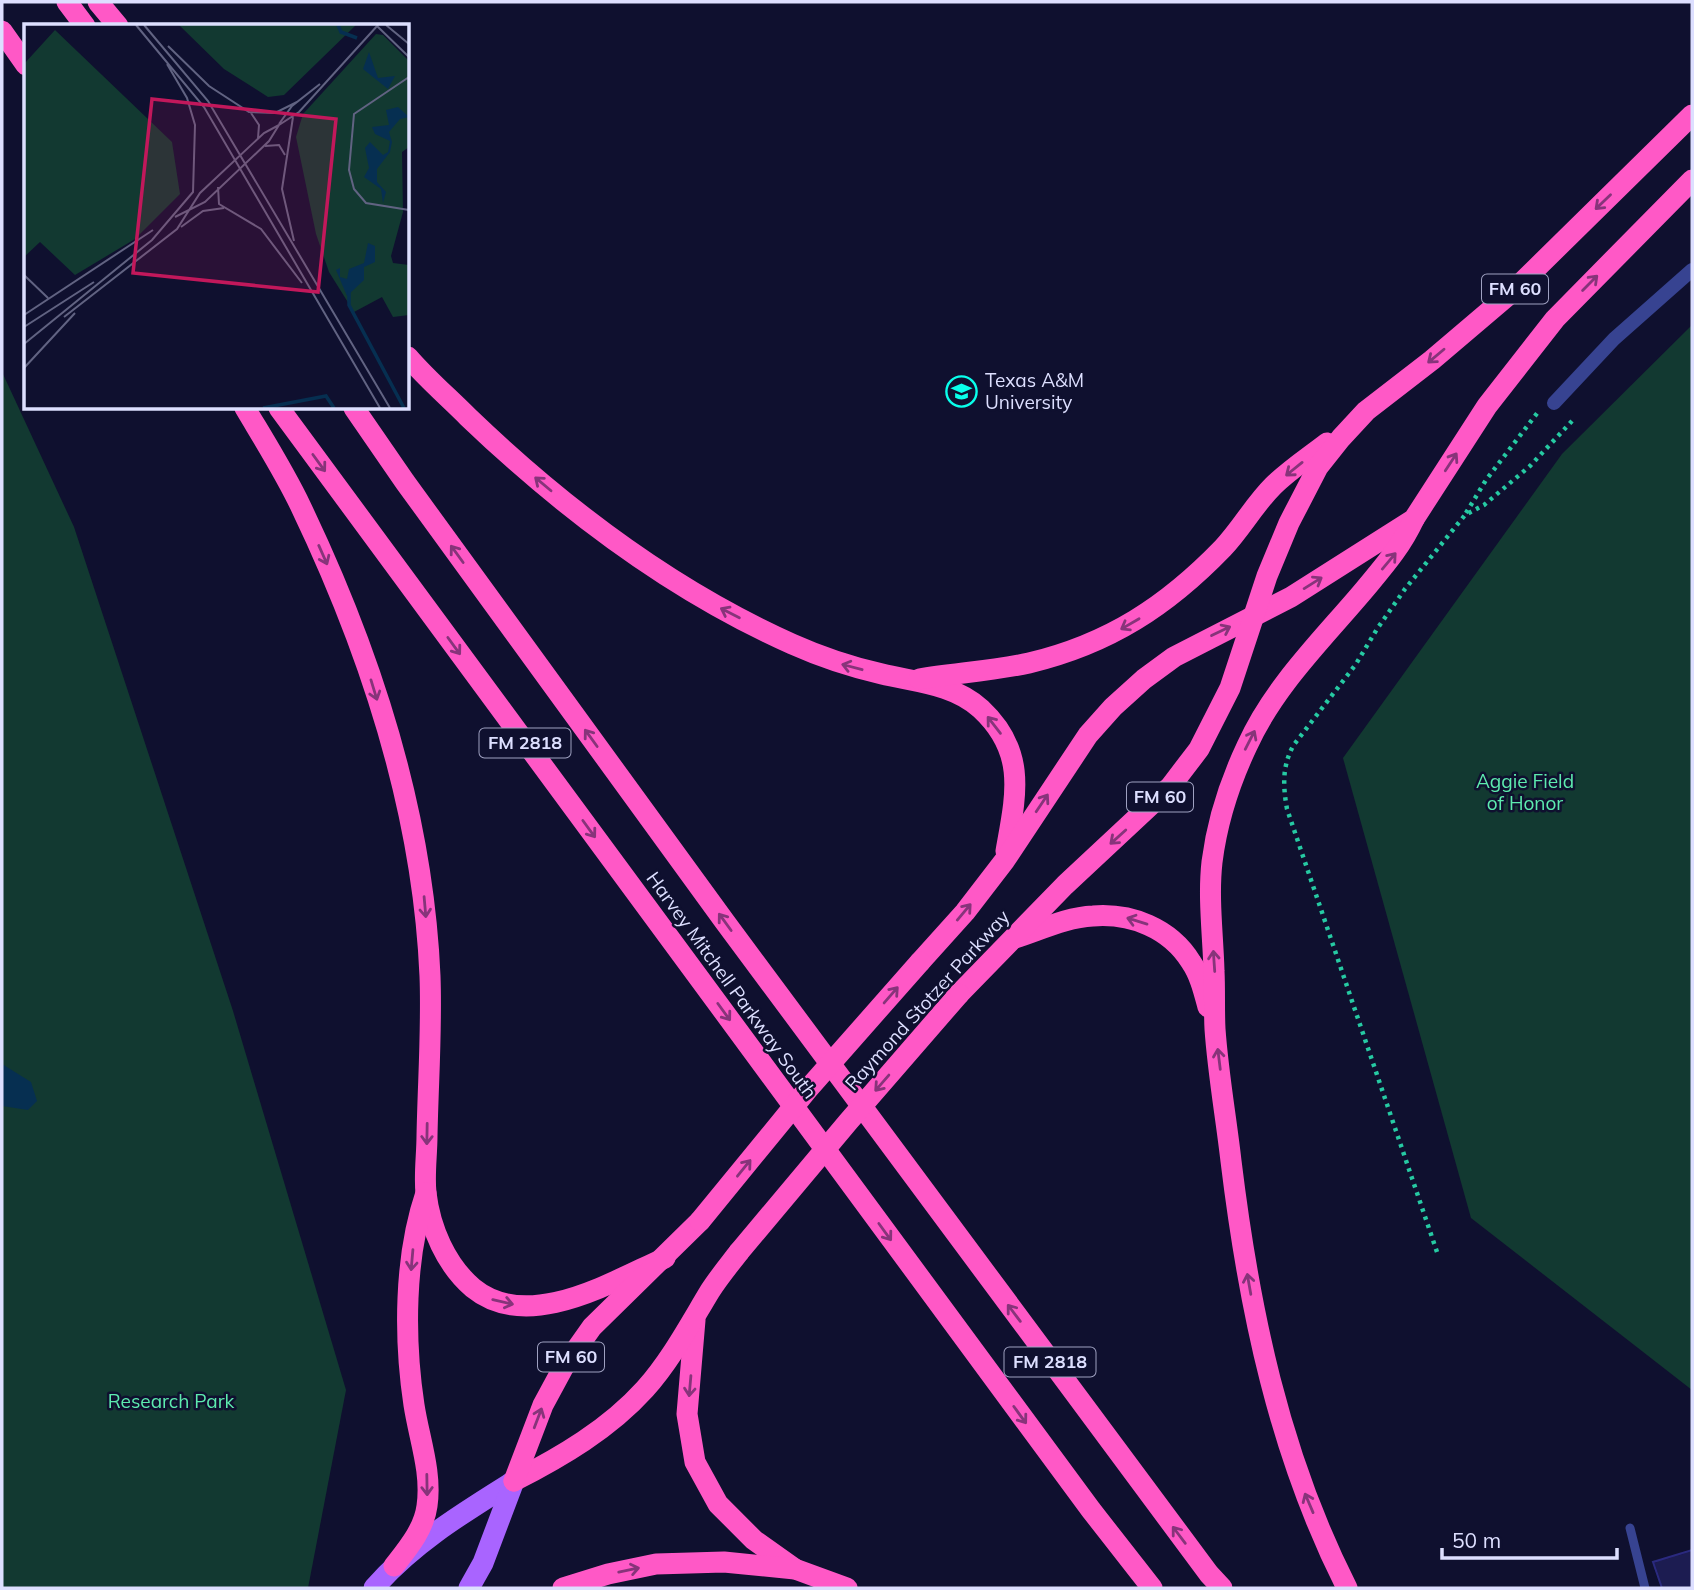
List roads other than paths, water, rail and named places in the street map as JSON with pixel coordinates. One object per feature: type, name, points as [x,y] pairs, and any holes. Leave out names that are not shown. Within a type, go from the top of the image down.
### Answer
[{"type":"highway","points":[[68,2],[84,24]]},
{"type":"highway","points":[[98,2],[116,24]]},
{"type":"highway","points":[[2,31],[24,62]]},
{"type":"highway","name":"Raymond Stotzer Parkway","points":[[514,1482],[555,1460],[622,1411],[645,1389],[739,1252],[848,1122],[1011,939],[1170,787],[1199,749],[1230,688],[1289,523],[1318,467],[1366,411],[1432,360],[1512,292],[1692,115]]},
{"type":"highway","name":"Raymond Stotzer Parkway","points":[[514,1482],[542,1405],[592,1326],[623,1294],[665,1258],[700,1221],[808,1089],[965,912],[1004,860],[1088,735],[1144,679],[1174,657],[1301,590],[1414,519],[1487,406],[1555,319],[1692,180]]},
{"type":"highway","points":[[1646,226],[1686,206],[1692,199]]},
{"type":"highway","points":[[410,359],[499,446],[580,515],[654,569],[722,609],[791,644],[837,663],[884,675],[916,679],[966,698],[980,708],[998,727],[1011,751],[1016,775],[1016,799],[1004,860]]},
{"type":"highway","points":[[246,410],[300,504],[344,603],[386,727],[411,823],[425,900],[430,979],[426,1193],[439,1244],[454,1268],[473,1288],[493,1300],[536,1306],[558,1303],[665,1258]]},
{"type":"highway","name":"Harvey Mitchell Parkway South","points":[[280,410],[1066,1477],[1152,1588]]},
{"type":"highway","name":"Harvey Mitchell Parkway South","points":[[355,410],[733,933],[1192,1552],[1222,1588]]},
{"type":"highway","points":[[916,679],[1028,663],[1075,649],[1121,630],[1151,612],[1223,548],[1272,486],[1366,411]]},
{"type":"highway","points":[[1347,1588],[1304,1493],[1274,1397],[1255,1318],[1240,1231],[1215,1029],[1211,878],[1216,837],[1229,790],[1247,745],[1268,708],[1302,662],[1403,543],[1414,519]]},
{"type":"highway","points":[[1011,939],[1092,916],[1119,916],[1142,922],[1163,932],[1179,945],[1192,962],[1215,1029]]},
{"type":"highway","points":[[394,1566],[415,1538],[427,1508],[429,1479],[409,1377],[408,1317],[416,1223],[426,1193]]},
{"type":"highway","points":[[695,1318],[687,1414],[695,1462],[718,1504],[754,1540],[795,1569]]},
{"type":"highway","points":[[563,1588],[608,1574],[656,1564],[724,1562],[795,1569],[847,1588]]},
{"type":"main road","name":"Raymond Stotzer Parkway","points":[[374,1588],[394,1566],[452,1520],[514,1482]]},
{"type":"main road","name":"Raymond Stotzer Parkway","points":[[469,1588],[483,1563],[514,1482]]},
{"type":"street","points":[[1554,403],[1614,339],[1692,270]]},
{"type":"lane","points":[[1630,1528],[1645,1588]]},
{"type":"water","points":[[2,1064],[31,1082],[37,1101],[28,1110],[2,1106]]},
{"type":"place","name":"Texas A&M University","points":[[962,391]]},
{"type":"park label","name":"Aggie Field of Honor","points":[[1525,792]]},
{"type":"park label","name":"Research Park","points":[[171,1401]]}]
